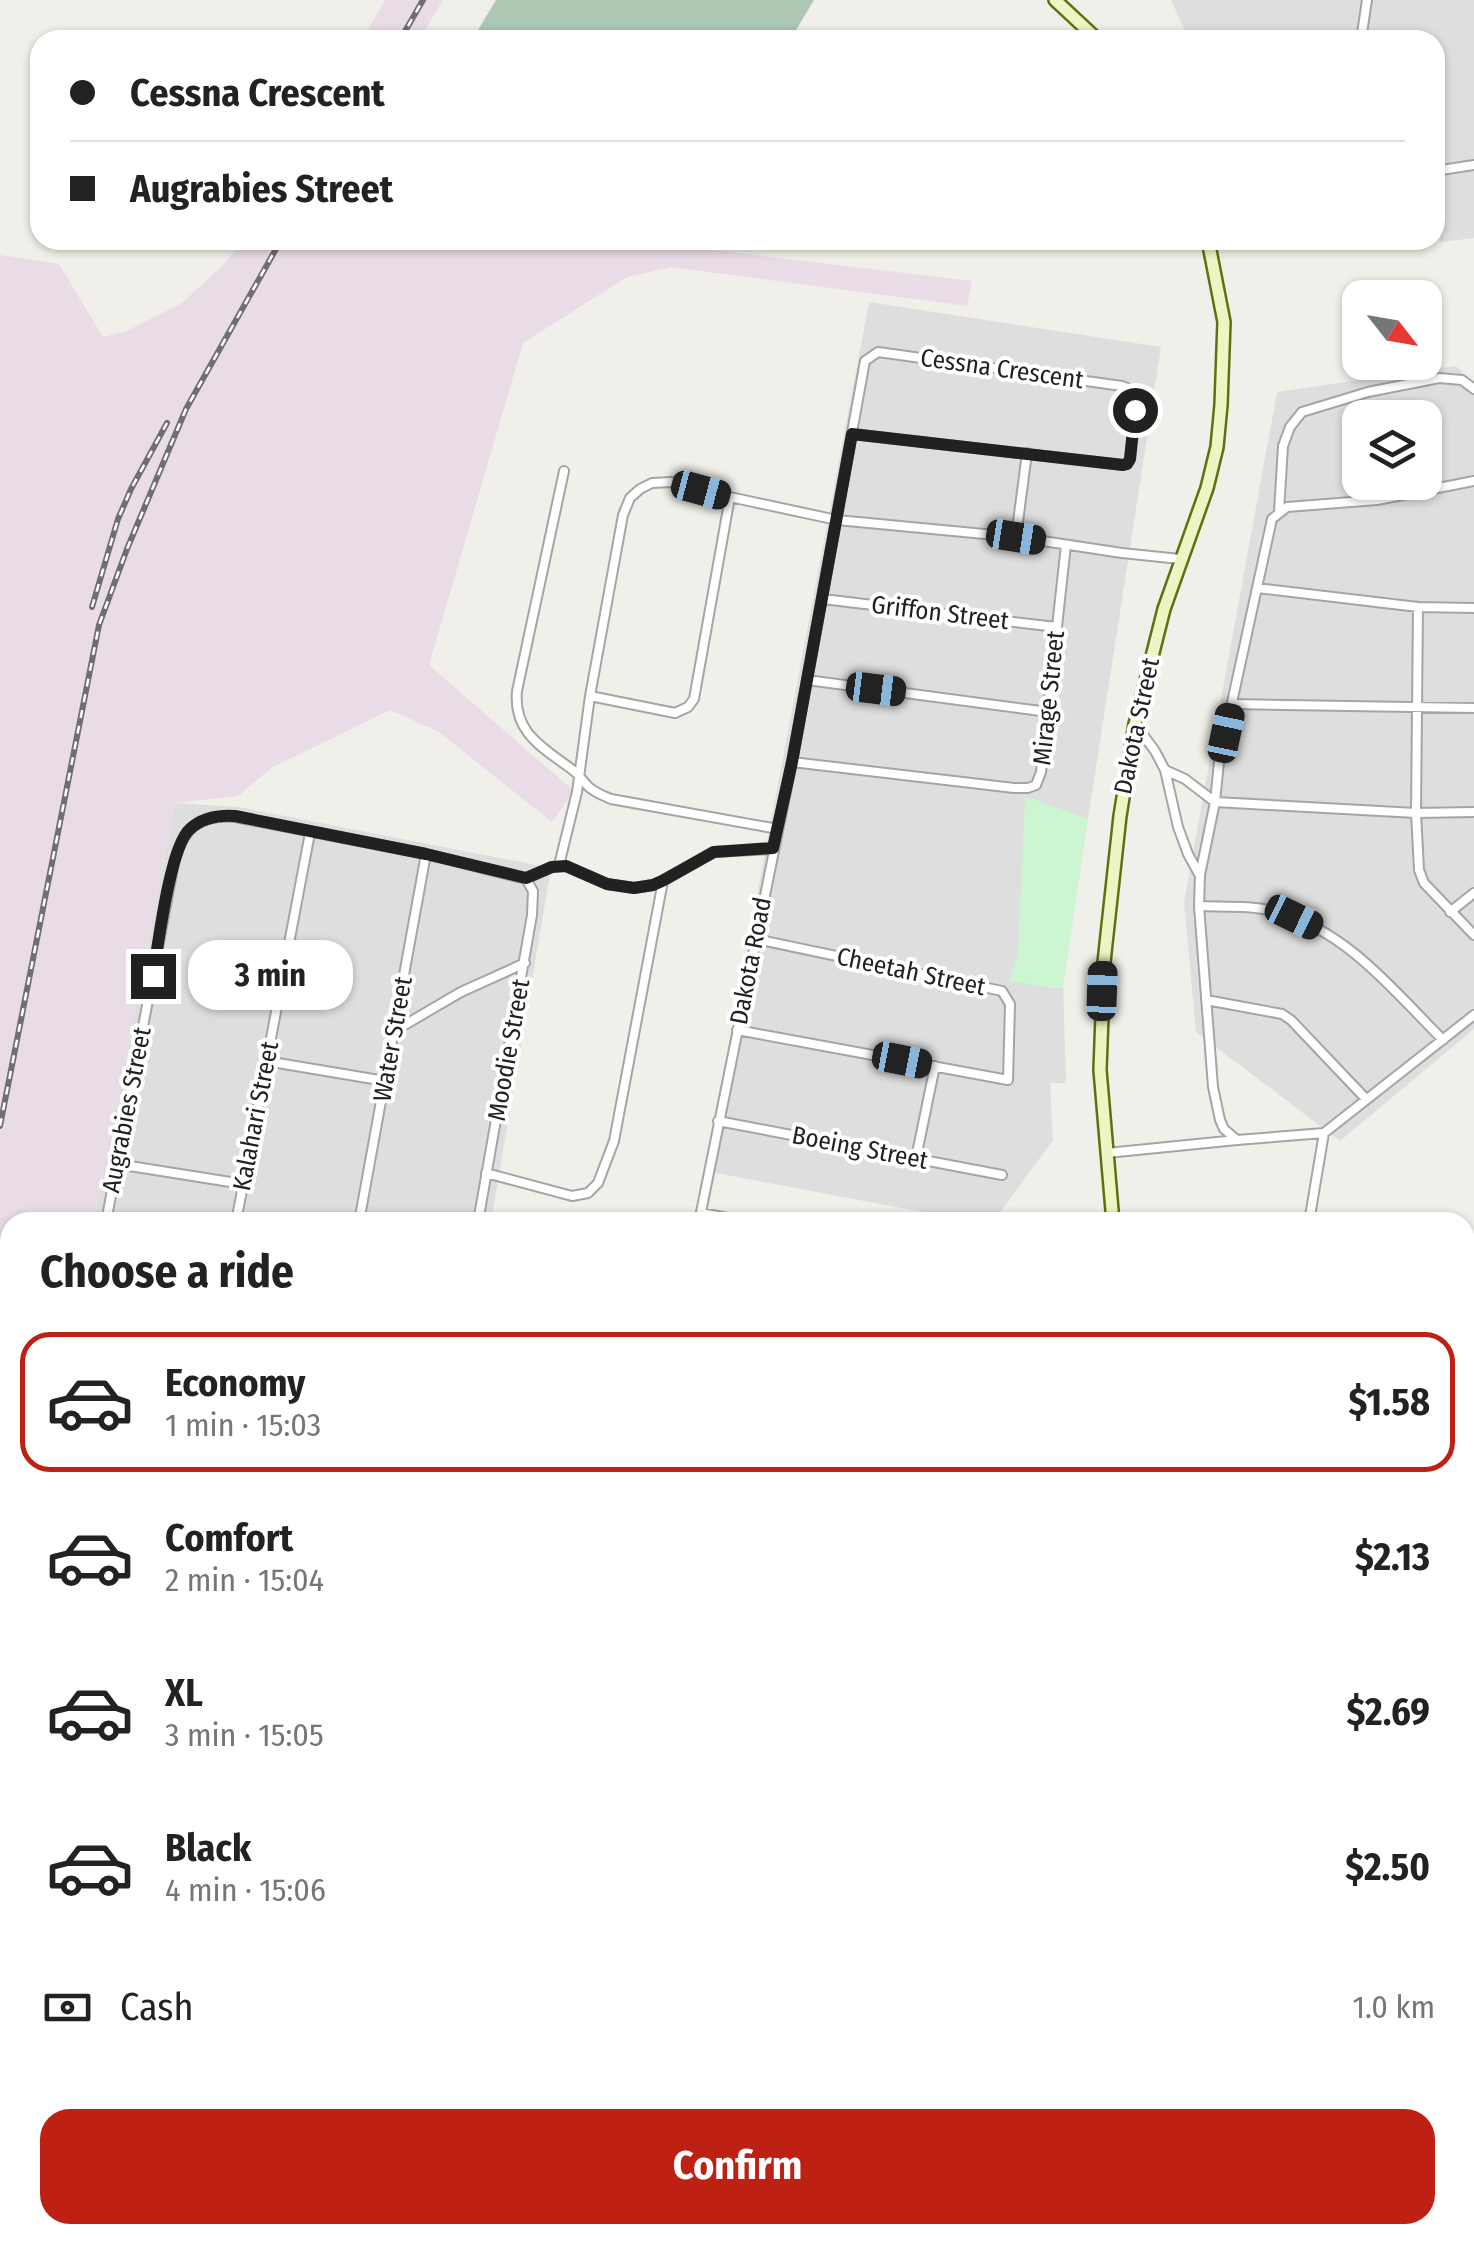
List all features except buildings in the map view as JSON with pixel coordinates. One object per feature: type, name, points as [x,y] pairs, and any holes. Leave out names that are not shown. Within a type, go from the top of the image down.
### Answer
[{"type":"street","points":[[1055,0],[1087,30]]},
{"type":"street","points":[[1363,30],[1368,0]]},
{"type":"street","points":[[1445,169],[1474,165]]},
{"type":"street","name":"Dakota Street","points":[[1112,1212],[1100,1070],[1104,962],[1134,724],[1148,665],[1217,447],[1224,322],[1210,250]]},
{"type":"street","name":"Dakota Road","points":[[701,1212],[792,762],[838,520],[862,367],[878,352]]},
{"type":"street","name":"Cessna Crescent","points":[[852,434],[1127,464],[1130,459],[1135,410],[1130,389],[878,352]]},
{"type":"street","points":[[1279,512],[1284,446],[1290,427],[1302,412],[1368,392],[1439,378],[1462,380],[1474,389]]},
{"type":"street","points":[[1016,537],[1027,453]]},
{"type":"street","points":[[564,472],[528,631],[516,704],[518,718],[533,738],[579,774],[588,787],[611,799],[778,829]]},
{"type":"street","points":[[1237,1140],[1224,1128],[1217,1112],[1199,906],[1200,874],[1216,802],[1219,762],[1272,518],[1288,507],[1377,500],[1474,481]]},
{"type":"street","points":[[559,865],[579,774],[623,515],[630,498],[652,483],[672,482],[838,520],[1016,537],[1180,559]]},
{"type":"street","points":[[590,696],[675,713],[694,699],[730,497]]},
{"type":"street","name":"Mirage Street","points":[[792,762],[1028,788],[1036,785],[1040,779],[1066,544]]},
{"type":"street","points":[[1256,588],[1418,607],[1474,608]]},
{"type":"street","name":"Griffon Street","points":[[823,599],[1056,628]]},
{"type":"street","points":[[1418,607],[1419,870],[1421,878],[1474,935]]},
{"type":"street","points":[[807,680],[1048,712]]},
{"type":"street","points":[[1232,704],[1474,708]]},
{"type":"street","points":[[1134,724],[1164,770],[1178,828],[1200,874]]},
{"type":"street","points":[[1164,770],[1216,802],[1474,812]]},
{"type":"street","name":"Augrabies Street","points":[[108,1212],[174,863],[184,836],[208,818],[229,816],[310,833]]},
{"type":"street","points":[[310,833],[426,854],[526,878],[559,865],[571,867],[607,884],[634,888],[662,881],[714,852],[773,848]]},
{"type":"street","name":"Kalahari Street","points":[[238,1212],[310,833]]},
{"type":"street","name":"Water Street","points":[[361,1212],[426,854]]},
{"type":"street","name":"Moodie Street","points":[[480,1212],[524,963],[533,898],[526,878]]},
{"type":"street","points":[[486,1173],[572,1196],[588,1193],[598,1182],[614,1141],[662,881]]},
{"type":"street","points":[[1450,912],[1474,893]]},
{"type":"street","points":[[1199,906],[1274,911],[1327,933],[1350,948],[1443,1040]]},
{"type":"street","name":"Cheetah Street","points":[[738,1030],[1008,1080],[1010,1004],[1002,991],[756,939]]},
{"type":"street","points":[[395,1030],[461,992],[524,963]]},
{"type":"street","points":[[1206,1000],[1282,1014],[1366,1099]]},
{"type":"street","points":[[1105,1153],[1324,1133],[1474,1015]]},
{"type":"street","points":[[266,1061],[386,1081]]},
{"type":"street","points":[[916,1158],[934,1066]]},
{"type":"street","name":"Boeing Street","points":[[718,1121],[1002,1175]]},
{"type":"street","points":[[1312,1212],[1324,1133]]},
{"type":"street","points":[[117,1164],[243,1184]]},
{"type":"shaded area","points":[[385,0],[443,0],[425,30],[368,30]]},
{"type":"shaded area","points":[[1171,0],[1474,0],[1474,238],[1445,241],[1445,30],[1184,30]]},
{"type":"shaded area","points":[[235,250],[713,250],[972,281],[967,306],[671,267],[627,277],[523,343],[429,665],[574,791],[552,822],[439,732],[390,710],[271,768],[238,796],[175,803],[96,1212],[0,1212],[0,255],[59,264],[103,337],[127,331],[182,303]]},
{"type":"shaded area","points":[[869,302],[1161,347],[1063,981],[1066,1083],[1050,1083],[1053,1140],[1000,1212],[923,1212],[705,1171]]},
{"type":"shaded area","points":[[1456,366],[1474,384],[1474,1029],[1340,1141],[1196,1032],[1184,902],[1277,392],[1360,380],[1442,380],[1442,368]]},
{"type":"shaded area","points":[[175,803],[239,807],[551,868],[493,1212],[96,1212]]},
{"type":"green space","points":[[496,0],[814,0],[796,30],[478,30]]},
{"type":"green space","points":[[1025,796],[1088,819],[1063,988],[1010,981],[1018,953]]},
{"type":"railway","points":[[406,30],[423,0]]},
{"type":"railway","points":[[0,1126],[99,625],[186,409],[275,250]]},
{"type":"railway","points":[[92,607],[118,519],[167,423]]},
{"type":"route","points":[[153,976],[180,842],[193,826],[216,816],[235,816],[426,854],[526,878],[552,867],[566,866],[607,884],[634,888],[662,881],[714,852],[773,848],[852,434],[1123,465],[1130,459],[1135,410]]}]
